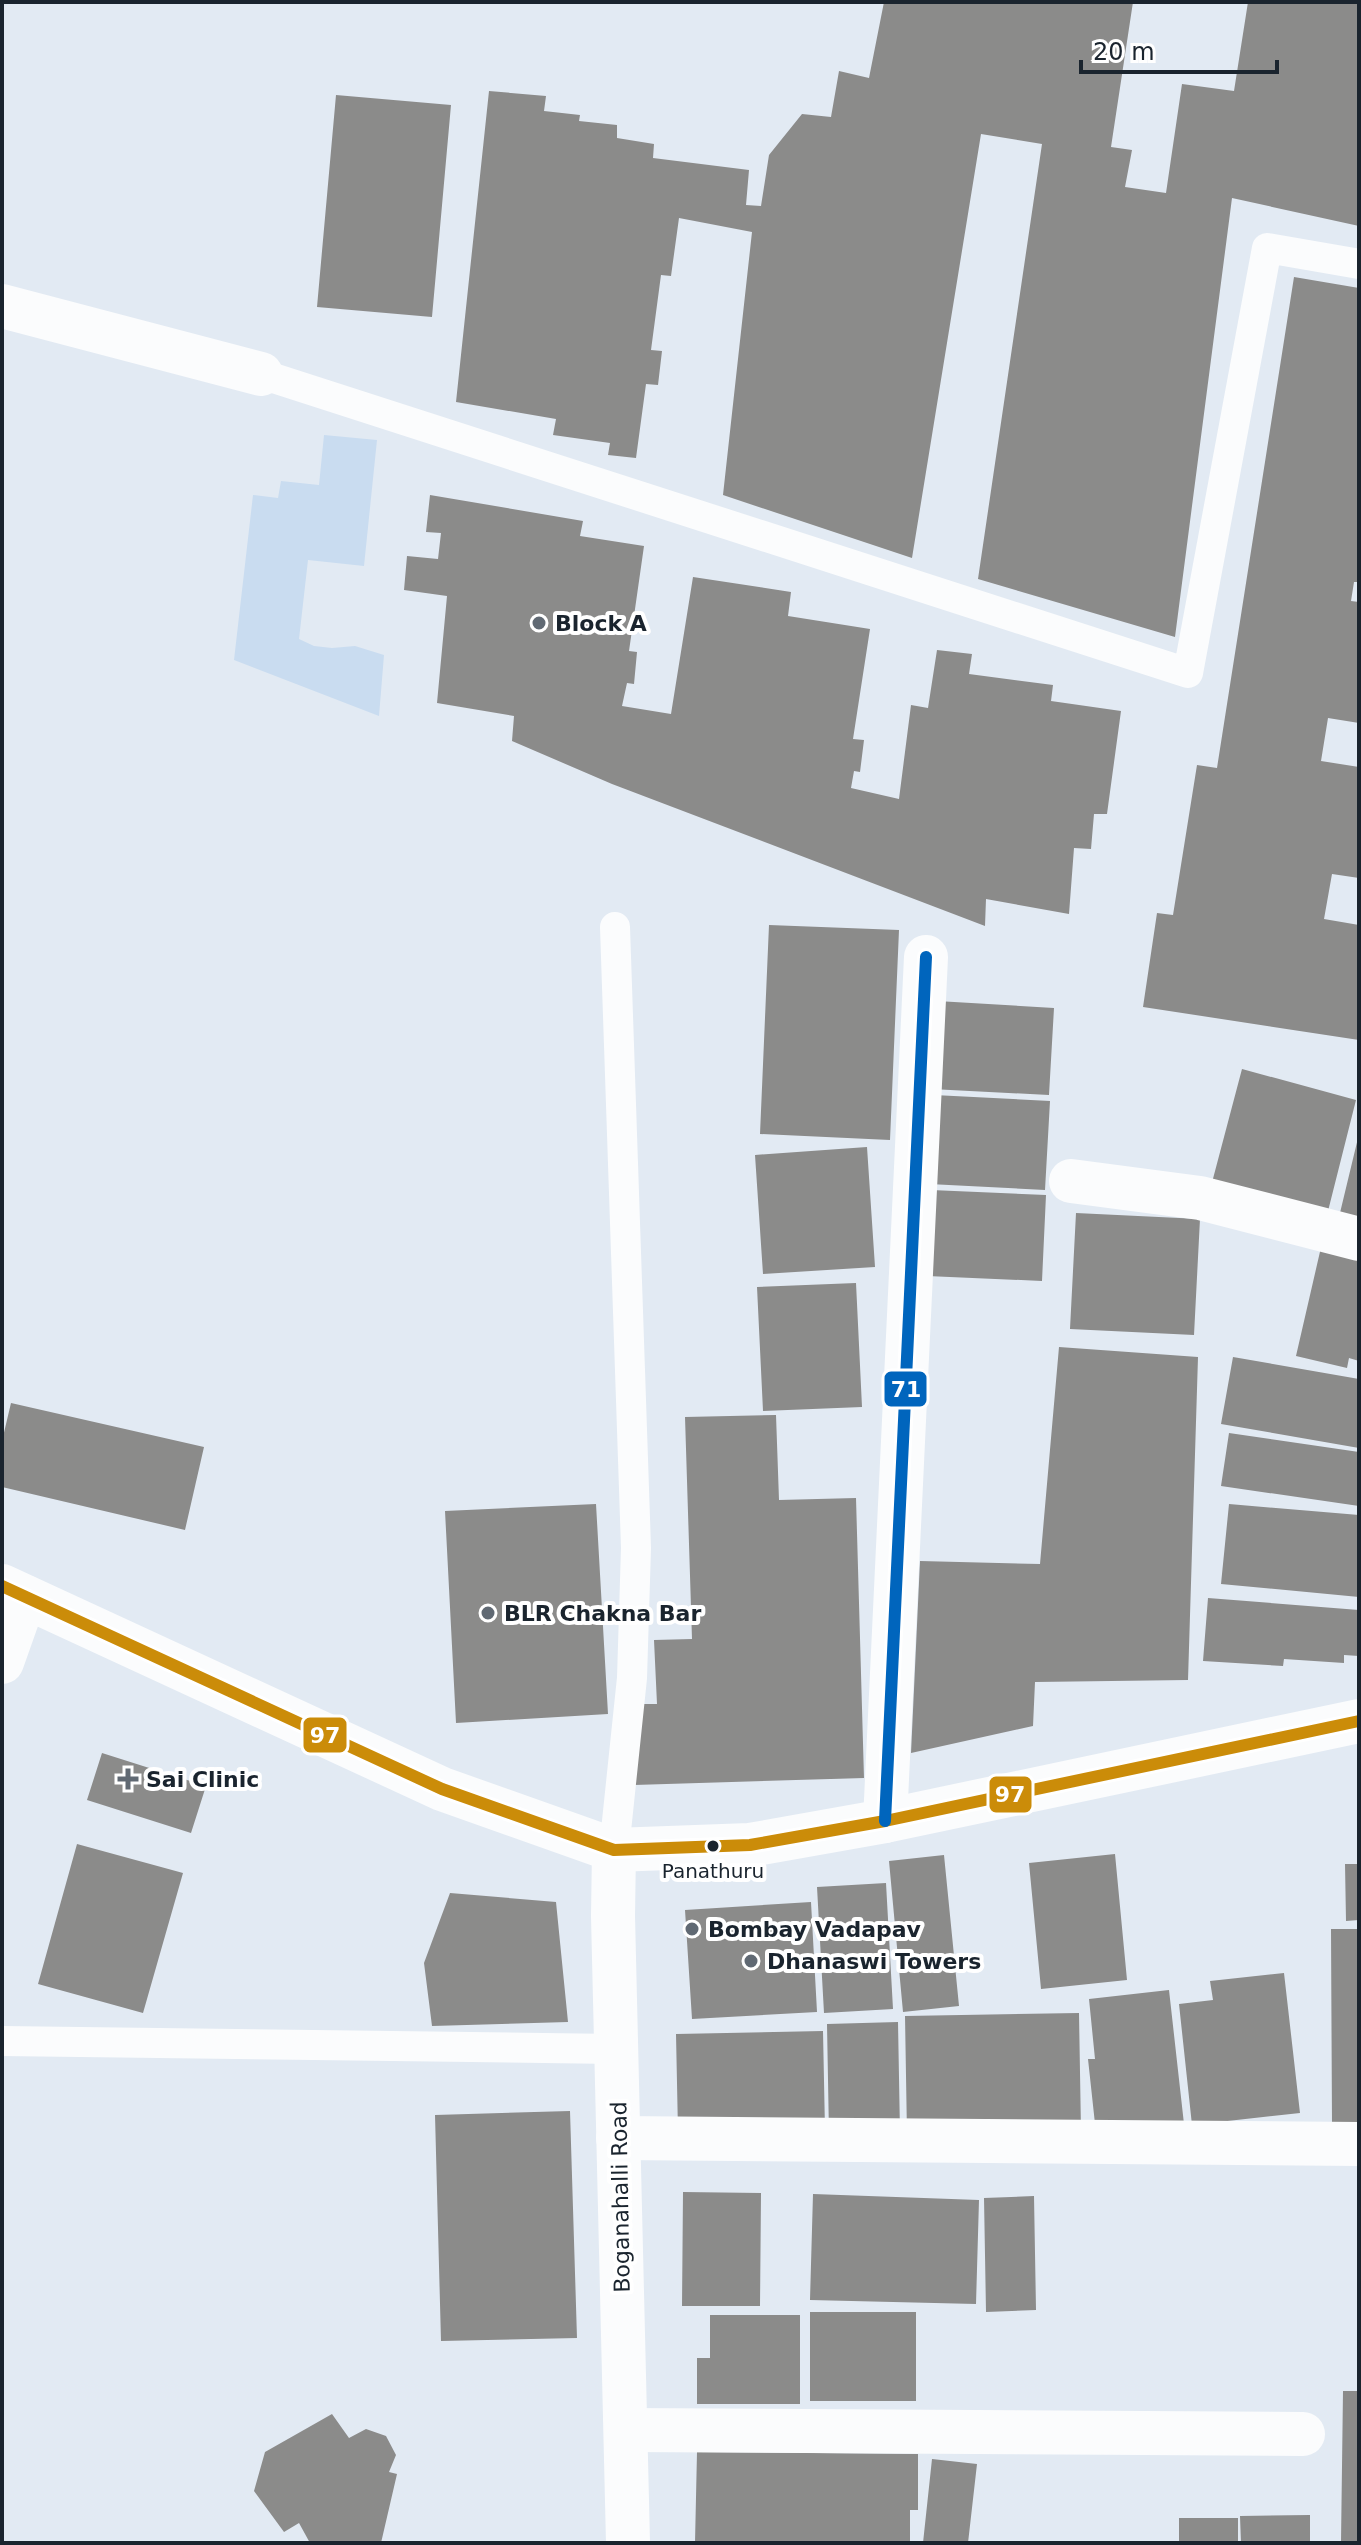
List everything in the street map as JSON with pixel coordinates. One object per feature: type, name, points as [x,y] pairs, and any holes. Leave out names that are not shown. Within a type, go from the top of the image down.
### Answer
[{"type":"street","points":[[2,306],[261,374]]},
{"type":"street","points":[[885,1821],[926,957]]},
{"type":"street","points":[[1071,1181],[1200,1198],[1359,1239]]},
{"type":"street","points":[[2,1662],[13,1592],[442,1789],[614,1850],[750,1845],[885,1821],[1359,1721]]},
{"type":"street","name":"Boganahalli Road","points":[[614,1850],[628,2543]]},
{"type":"street","points":[[618,2138],[1359,2144]]},
{"type":"street","points":[[626,2430],[1303,2434]]},
{"type":"lane","points":[[261,374],[1188,673],[1267,248],[1359,264]]},
{"type":"lane","points":[[614,1850],[632,1678],[636,1548],[615,927]]},
{"type":"lane","points":[[2,2041],[616,2049]]},
{"type":"shaded area","points":[[324,435],[377,440],[364,566],[308,560],[299,639],[314,646],[355,646],[384,655],[379,716],[234,660],[253,495],[278,498],[281,481],[319,485]]},
{"type":"building","points":[[884,2],[1133,2],[1111,147],[1132,150],[1125,187],[1166,193],[1182,84],[1234,91],[1248,2],[1359,2],[1359,226],[1232,198],[1175,637],[978,579],[1042,144],[981,134],[912,558],[723,495],[752,232],[679,218],[671,276],[661,275],[651,350],[662,351],[658,385],[646,384],[636,458],[608,455],[610,443],[553,435],[556,419],[456,402],[489,91],[546,96],[544,111],[580,115],[579,121],[617,125],[617,138],[654,144],[653,158],[749,170],[746,205],[761,206],[769,155],[802,114],[831,117],[839,71],[869,78]]},
{"type":"building","points":[[336,95],[451,105],[432,317],[317,307]]},
{"type":"building","points":[[1294,277],[1359,288],[1359,582],[1354,582],[1351,601],[1359,602],[1359,723],[1328,718],[1321,761],[1359,767],[1359,878],[1332,874],[1324,919],[1359,925],[1359,1040],[1143,1007],[1157,913],[1173,915],[1197,765],[1217,768]]},
{"type":"building","points":[[430,495],[583,521],[580,536],[644,546],[629,651],[637,652],[634,684],[627,683],[622,706],[671,714],[693,577],[791,592],[788,616],[870,629],[853,739],[864,740],[860,772],[854,771],[851,788],[899,799],[911,705],[928,708],[937,650],[972,654],[969,674],[1053,685],[1051,701],[1121,711],[1107,814],[1094,814],[1091,849],[1074,848],[1069,914],[986,899],[985,926],[612,784],[512,741],[514,716],[437,703],[447,596],[404,590],[407,556],[438,559],[441,533],[426,532]]},
{"type":"building","points":[[769,925],[899,930],[890,1140],[760,1134]]},
{"type":"building","points":[[937,1001],[1054,1008],[1049,1095],[931,1089]]},
{"type":"building","points":[[1242,1069],[1356,1100],[1326,1219],[1210,1190]]},
{"type":"building","points":[[934,1095],[1050,1101],[1045,1190],[929,1184]]},
{"type":"building","points":[[1359,1139],[1359,1221],[1339,1217]]},
{"type":"building","points":[[867,1147],[875,1267],[763,1274],[755,1155]]},
{"type":"building","points":[[931,1190],[1046,1195],[1042,1281],[927,1276]]},
{"type":"building","points":[[1076,1213],[1200,1219],[1194,1335],[1070,1329]]},
{"type":"building","points":[[1322,1243],[1359,1251],[1359,1361],[1349,1358],[1347,1368],[1296,1356]]},
{"type":"building","points":[[856,1283],[862,1407],[763,1411],[757,1287]]},
{"type":"building","points":[[1059,1347],[1198,1357],[1188,1680],[1035,1682],[1033,1726],[911,1753],[920,1561],[1040,1564]]},
{"type":"building","points":[[1233,1357],[1359,1379],[1359,1448],[1221,1424]]},
{"type":"building","points":[[11,1403],[204,1447],[185,1530],[2,1487],[2,1441]]},
{"type":"building","points":[[776,1415],[779,1500],[856,1498],[864,1778],[634,1785],[632,1704],[657,1704],[654,1640],[692,1639],[685,1417]]},
{"type":"building","points":[[1229,1433],[1359,1452],[1359,1506],[1221,1486]]},
{"type":"building","points":[[596,1504],[608,1714],[456,1723],[445,1511]]},
{"type":"building","points":[[1229,1504],[1359,1515],[1359,1597],[1221,1584]]},
{"type":"building","points":[[1208,1598],[1359,1610],[1359,1656],[1344,1655],[1344,1663],[1284,1659],[1283,1666],[1203,1661]]},
{"type":"building","points":[[102,1753],[206,1786],[191,1833],[87,1800]]},
{"type":"building","points":[[77,1844],[183,1873],[143,2013],[38,1984]]},
{"type":"building","points":[[1115,1854],[1127,1980],[1041,1989],[1029,1863]]},
{"type":"building","points":[[944,1855],[959,2006],[903,2012],[889,1861]]},
{"type":"building","points":[[1345,1864],[1359,1864],[1359,1920],[1346,1921]]},
{"type":"building","points":[[886,1883],[893,2009],[824,2013],[817,1887]]},
{"type":"building","points":[[450,1893],[556,1902],[568,2022],[432,2026],[424,1963]]},
{"type":"building","name":"Dhanaswi Towers","points":[[811,1902],[817,2012],[692,2019],[685,1910]]},
{"type":"building","points":[[1331,1929],[1359,1929],[1359,2123],[1332,2124]]},
{"type":"building","points":[[1284,1973],[1300,2113],[1192,2125],[1179,2004],[1213,2000],[1210,1981]]},
{"type":"building","points":[[1169,1990],[1184,2124],[1096,2133],[1088,2059],[1095,2059],[1089,1999]]},
{"type":"building","points":[[1079,2013],[1081,2131],[907,2135],[905,2016]]},
{"type":"building","points":[[898,2022],[900,2133],[829,2135],[827,2024]]},
{"type":"building","points":[[823,2031],[825,2130],[678,2132],[676,2034]]},
{"type":"building","points":[[570,2111],[577,2338],[441,2341],[435,2115]]},
{"type":"building","points":[[683,2192],[761,2193],[760,2306],[682,2306]]},
{"type":"building","points":[[813,2194],[979,2200],[976,2304],[810,2300]]},
{"type":"building","points":[[1034,2196],[1036,2310],[986,2312],[984,2198]]},
{"type":"building","points":[[810,2312],[916,2312],[916,2401],[810,2401]]},
{"type":"building","points":[[710,2315],[800,2315],[800,2404],[697,2404],[697,2358],[710,2358]]},
{"type":"building","points":[[1343,2391],[1359,2391],[1359,2543],[1341,2543]]},
{"type":"building","points":[[332,2414],[349,2438],[366,2429],[386,2436],[396,2455],[389,2472],[397,2474],[381,2543],[310,2543],[299,2523],[284,2532],[254,2491],[265,2452]]},
{"type":"building","points":[[697,2452],[918,2454],[918,2510],[910,2510],[910,2543],[695,2543]]},
{"type":"building","points":[[932,2459],[977,2464],[968,2543],[923,2543]]},
{"type":"building","points":[[1310,2515],[1310,2543],[1241,2543],[1240,2516]]},
{"type":"building","points":[[1179,2518],[1238,2518],[1238,2543],[1179,2543]]},
{"type":"transit line","name":"71","points":[[885,1821],[926,957]]},
{"type":"transit line","name":"97","points":[[2,1586],[442,1789],[614,1850],[750,1845],[885,1821],[1359,1721]]},
{"type":"place","name":"Block A","points":[[539,623]]},
{"type":"place","name":"BLR Chakna Bar","points":[[488,1613]]},
{"type":"place","name":"Sai Clinic","points":[[128,1779]]},
{"type":"place","name":"Panathuru","points":[[713,1846]]},
{"type":"place","name":"Bombay Vadapav","points":[[692,1929]]},
{"type":"place","name":"Dhanaswi Towers","points":[[751,1961]]}]
